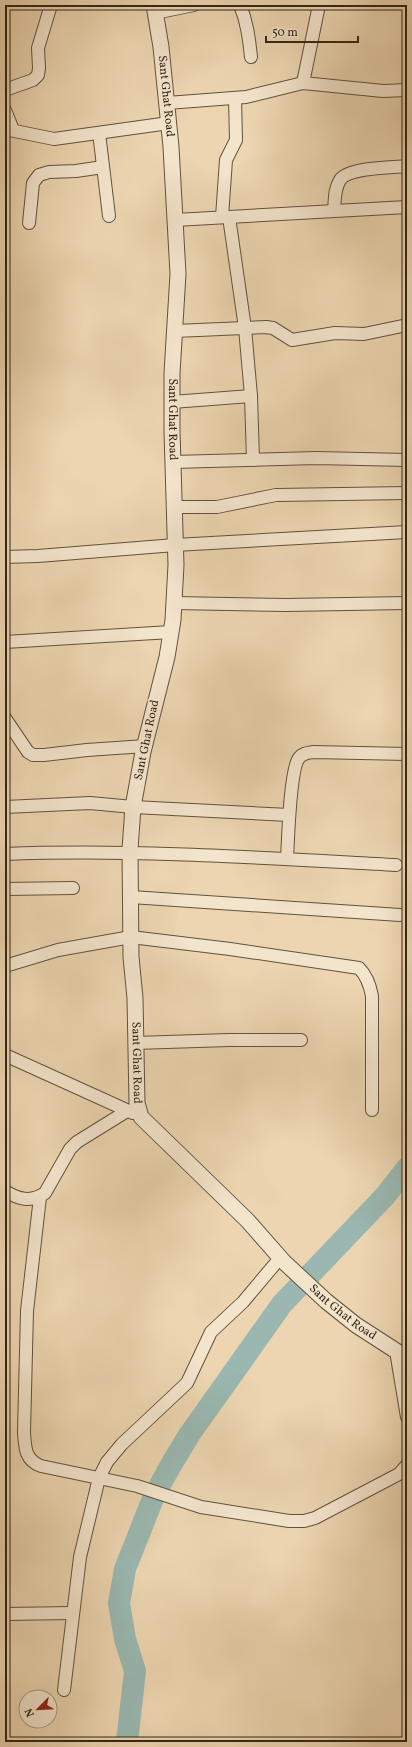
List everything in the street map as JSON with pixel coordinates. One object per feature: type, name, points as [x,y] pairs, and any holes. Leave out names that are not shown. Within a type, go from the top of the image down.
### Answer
[{"type":"street","points":[[5,90],[33,80],[38,75],[38,48],[51,5]]},
{"type":"street","points":[[154,9],[194,5]]},
{"type":"street","points":[[240,5],[249,31],[251,57]]},
{"type":"street","points":[[303,82],[318,5]]},
{"type":"street","name":"Sant Ghat Road","points":[[154,9],[169,123],[178,274],[172,373],[172,462],[175,545],[174,603],[171,632],[167,657],[145,746],[134,807],[130,853],[131,937],[135,998],[137,1103],[141,1117],[247,1220],[282,1260],[326,1301],[356,1325],[402,1355]]},
{"type":"street","points":[[167,103],[246,97],[303,82],[383,91],[407,90]]},
{"type":"street","points":[[235,98],[236,140],[226,160],[226,217],[245,328],[251,396],[253,460]]},
{"type":"street","points":[[5,110],[9,129],[54,139],[169,123]]},
{"type":"street","points":[[99,133],[109,216]]},
{"type":"street","points":[[334,211],[338,185],[345,175],[354,171],[407,166]]},
{"type":"street","points":[[29,223],[33,183],[39,175],[49,172],[103,167]]},
{"type":"street","points":[[175,220],[407,207]]},
{"type":"street","points":[[175,332],[273,328],[292,340],[335,333],[364,334],[407,325]]},
{"type":"street","points":[[172,402],[251,396]]},
{"type":"street","points":[[172,462],[355,458],[407,460]]},
{"type":"street","points":[[174,507],[217,507],[276,494],[407,493]]},
{"type":"street","points":[[5,557],[38,556],[175,545],[407,532]]},
{"type":"street","points":[[174,603],[286,605],[407,604]]},
{"type":"street","points":[[5,642],[171,632]]},
{"type":"street","points":[[5,718],[25,748],[33,755],[145,746]]},
{"type":"street","points":[[287,859],[289,815],[295,769],[298,759],[303,754],[313,752],[407,754]]},
{"type":"street","points":[[5,807],[90,803],[134,807],[289,815]]},
{"type":"street","points":[[5,854],[78,852],[130,853],[396,865]]},
{"type":"street","points":[[5,889],[73,888]]},
{"type":"street","points":[[131,896],[400,915]]},
{"type":"street","points":[[5,966],[58,950],[131,937],[230,949],[359,968],[369,984],[372,996],[372,1110]]},
{"type":"street","points":[[135,1043],[229,1040],[301,1040]]},
{"type":"street","points":[[5,1055],[141,1117]]},
{"type":"street","points":[[5,1191],[17,1198],[25,1200],[40,1197],[45,1193],[65,1155],[74,1145],[127,1111]]},
{"type":"street","points":[[40,1197],[27,1311],[24,1448],[27,1456],[33,1463],[137,1486],[201,1507],[289,1521],[304,1521],[315,1518],[399,1474],[407,1466]]},
{"type":"street","points":[[64,1690],[80,1557],[99,1478],[106,1462],[122,1444],[187,1384],[210,1332],[243,1302],[282,1260]]},
{"type":"street","points":[[402,1355],[407,1417]]},
{"type":"street","points":[[5,1614],[73,1613]]},
{"type":"waterway","points":[[127,1742],[135,1671],[125,1639],[119,1603],[125,1569],[154,1496],[189,1435],[282,1304],[385,1196],[407,1168]]}]
